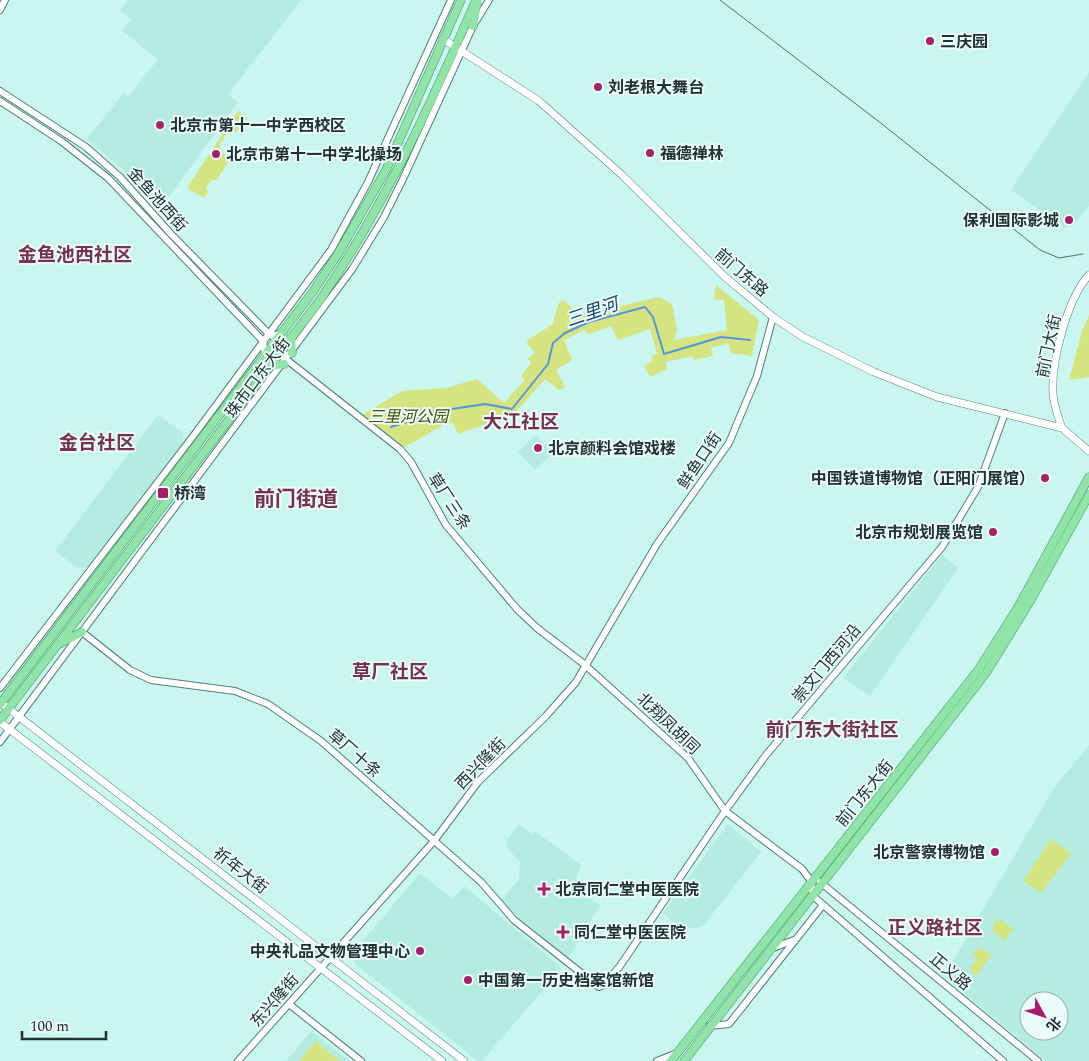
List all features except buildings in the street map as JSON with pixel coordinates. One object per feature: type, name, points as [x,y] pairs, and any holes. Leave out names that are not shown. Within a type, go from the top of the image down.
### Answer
[{"type":"main road","name":"珠市口东大街","points":[[0,703],[328,270],[362,214],[402,136],[461,0]]},
{"type":"main road","name":"珠市口东大街","points":[[0,721],[346,262],[371,220],[444,72],[459,48],[477,0]]},
{"type":"main road","points":[[473,26],[477,0]]},
{"type":"main road","name":"前门东路","points":[[443,39],[539,101],[622,175],[724,276],[773,317],[826,350],[902,384],[937,397],[1062,428]]},
{"type":"main road","points":[[432,65],[444,72]]},
{"type":"main road","name":"前门大街","points":[[1062,428],[1053,398],[1054,373],[1072,300],[1089,275]]},
{"type":"main road","points":[[268,366],[288,359],[291,337]]},
{"type":"main road","points":[[1062,428],[1089,451]]},
{"type":"main road","name":"前门东大街","points":[[672,1061],[979,669],[1017,609],[1089,478]]},
{"type":"main road","name":"前门东大街","points":[[684,1061],[998,655],[1044,578],[1089,495]]},
{"type":"main road","points":[[57,644],[82,632]]},
{"type":"main road","name":"祈年大街","points":[[0,703],[464,1061]]},
{"type":"main road","name":"祈年大街","points":[[0,721],[442,1061]]},
{"type":"street","points":[[0,10],[5,0]]},
{"type":"street","name":"珠市口东大街","points":[[0,688],[331,250],[354,209],[451,0]]},
{"type":"street","name":"珠市口东大街","points":[[0,742],[288,359],[353,268],[384,217],[459,48],[489,0]]},
{"type":"street","name":"金鱼池西街","points":[[0,91],[86,147],[120,177],[170,233],[268,334]]},
{"type":"street","name":"金鱼池西街","points":[[0,101],[61,140],[108,178],[263,341]]},
{"type":"street","name":"鲜鱼口街","points":[[636,579],[667,528],[729,443],[757,376],[773,317]]},
{"type":"street","points":[[268,334],[272,336],[282,332]]},
{"type":"street","points":[[263,341],[265,355]]},
{"type":"street","name":"草厂三条","points":[[288,359],[400,449],[411,462],[446,524],[517,609],[537,628],[584,664]]},
{"type":"street","name":"崇文门西河沿","points":[[570,964],[596,986],[604,985],[631,951],[725,811],[766,755],[942,547],[978,488],[1005,413]]},
{"type":"street","name":"西兴隆街","points":[[331,957],[434,842],[478,782],[546,716],[576,682],[584,664],[636,579]]},
{"type":"street","name":"草厂十条","points":[[82,632],[130,670],[150,680],[235,691],[268,704],[321,741],[481,882],[514,920],[570,964]]},
{"type":"street","name":"北翔凤胡同","points":[[584,664],[688,758],[725,811],[802,869],[811,882]]},
{"type":"street","points":[[813,896],[811,882],[823,883]]},
{"type":"street","name":"正义路","points":[[823,883],[1038,1061]]},
{"type":"street","name":"正义路","points":[[813,896],[1003,1061]]},
{"type":"street","points":[[710,1026],[729,1024],[823,905]]},
{"type":"street","points":[[772,948],[795,939]]},
{"type":"street","name":"东兴隆街","points":[[238,1061],[320,967],[331,957]]},
{"type":"street","points":[[289,1004],[361,1061]]},
{"type":"street","points":[[657,1061],[678,1053]]},
{"type":"shaded area","points":[[128,0],[301,0],[228,95],[238,102],[166,201],[161,202],[87,139],[123,93],[129,96],[158,59],[122,31],[131,19],[120,11]]},
{"type":"shaded area","points":[[1089,72],[1089,206],[1072,226],[1064,228],[1011,190]]},
{"type":"shaded area","points":[[158,415],[183,433],[184,444],[88,567],[79,569],[55,551]]},
{"type":"shaded area","points":[[536,435],[553,453],[535,470],[518,452]]},
{"type":"shaded area","points":[[942,555],[958,568],[870,696],[843,678]]},
{"type":"shaded area","points":[[1089,745],[1089,1061],[1046,1061],[1022,1041],[1069,1041],[1069,991],[1019,991],[1019,1039],[948,980],[947,971],[1054,788]]},
{"type":"shaded area","name":"北京同仁堂中医医院","points":[[519,824],[532,834],[535,831],[581,865],[577,880],[573,886],[600,905],[568,958],[500,902],[519,879],[520,863],[506,846],[507,840]]},
{"type":"shaded area","points":[[728,824],[761,852],[704,925],[684,930],[663,913]]},
{"type":"shaded area","points":[[420,873],[453,899],[464,886],[562,968],[482,1061],[478,1061],[354,963],[352,954]]},
{"type":"shaded area","points":[[311,1031],[349,1061],[286,1061]]},
{"type":"green space","name":"北京市第十一中学北操场","points":[[238,111],[248,119],[236,132],[230,129],[220,144],[220,151],[227,156],[228,162],[217,180],[211,180],[206,188],[208,192],[204,198],[187,188]]},
{"type":"green space","name":"三里河公园","points":[[716,285],[759,320],[752,356],[731,353],[728,343],[711,348],[713,356],[694,360],[692,356],[666,362],[667,369],[650,377],[644,366],[652,361],[651,356],[657,354],[650,329],[618,340],[611,326],[589,334],[584,330],[564,340],[572,360],[556,370],[565,387],[559,390],[545,379],[514,414],[458,434],[453,423],[445,424],[405,447],[362,415],[402,391],[446,388],[477,379],[504,403],[525,380],[521,376],[531,363],[528,358],[535,353],[526,341],[553,324],[558,304],[563,300],[582,315],[659,297],[672,304],[677,330],[674,340],[727,330],[724,300],[714,300]]},
{"type":"green space","points":[[1089,315],[1089,377],[1069,380],[1082,331]]},
{"type":"green space","points":[[1051,839],[1071,853],[1041,893],[1023,881]]},
{"type":"green space","points":[[1000,919],[1013,929],[1004,941],[992,930],[995,922]]},
{"type":"green space","points":[[981,948],[991,955],[977,975],[973,974],[970,969],[977,958],[972,955]]},
{"type":"green space","points":[[316,1041],[340,1061],[299,1061]]},
{"type":"waterway","name":"三里河","points":[[391,427],[439,411],[485,404],[512,409],[548,364],[553,343],[565,333],[589,322],[645,307],[653,317],[664,354],[721,337],[750,340]]},
{"type":"tram line","points":[[720,0],[882,124],[1040,250],[1059,258],[1083,254]]},
{"type":"place","name":"三庆园","points":[[930,41]]},
{"type":"place","name":"刘老根大舞台","points":[[598,87]]},
{"type":"place","name":"北京市第十一中学西校区","points":[[160,125]]},
{"type":"place","name":"福德禅林","points":[[650,153]]},
{"type":"place","name":"北京市第十一中学北操场","points":[[216,154]]},
{"type":"place","name":"保利国际影城","points":[[1069,220]]},
{"type":"place","name":"北京颜料会馆戏楼","points":[[538,448]]},
{"type":"place","name":"中国铁道博物馆（正阳门展馆）","points":[[1045,478]]},
{"type":"place","name":"桥湾","points":[[163,493]]},
{"type":"place","name":"北京市规划展览馆","points":[[993,532]]},
{"type":"place","name":"北京警察博物馆","points":[[995,852]]},
{"type":"place","name":"北京同仁堂中医医院","points":[[544,889]]},
{"type":"place","name":"同仁堂中医医院","points":[[563,932]]},
{"type":"place","name":"中央礼品文物管理中心","points":[[420,951]]},
{"type":"place","name":"中国第一历史档案馆新馆","points":[[468,980]]},
{"type":"district","name":"金鱼池西社区","points":[[75,254]]},
{"type":"district","name":"大江社区","points":[[521,421]]},
{"type":"district","name":"金台社区","points":[[97,442]]},
{"type":"district","name":"前门街道","points":[[296,499]]},
{"type":"district","name":"草厂社区","points":[[390,671]]},
{"type":"district","name":"前门东大街社区","points":[[832,729]]},
{"type":"district","name":"正义路社区","points":[[935,927]]}]
